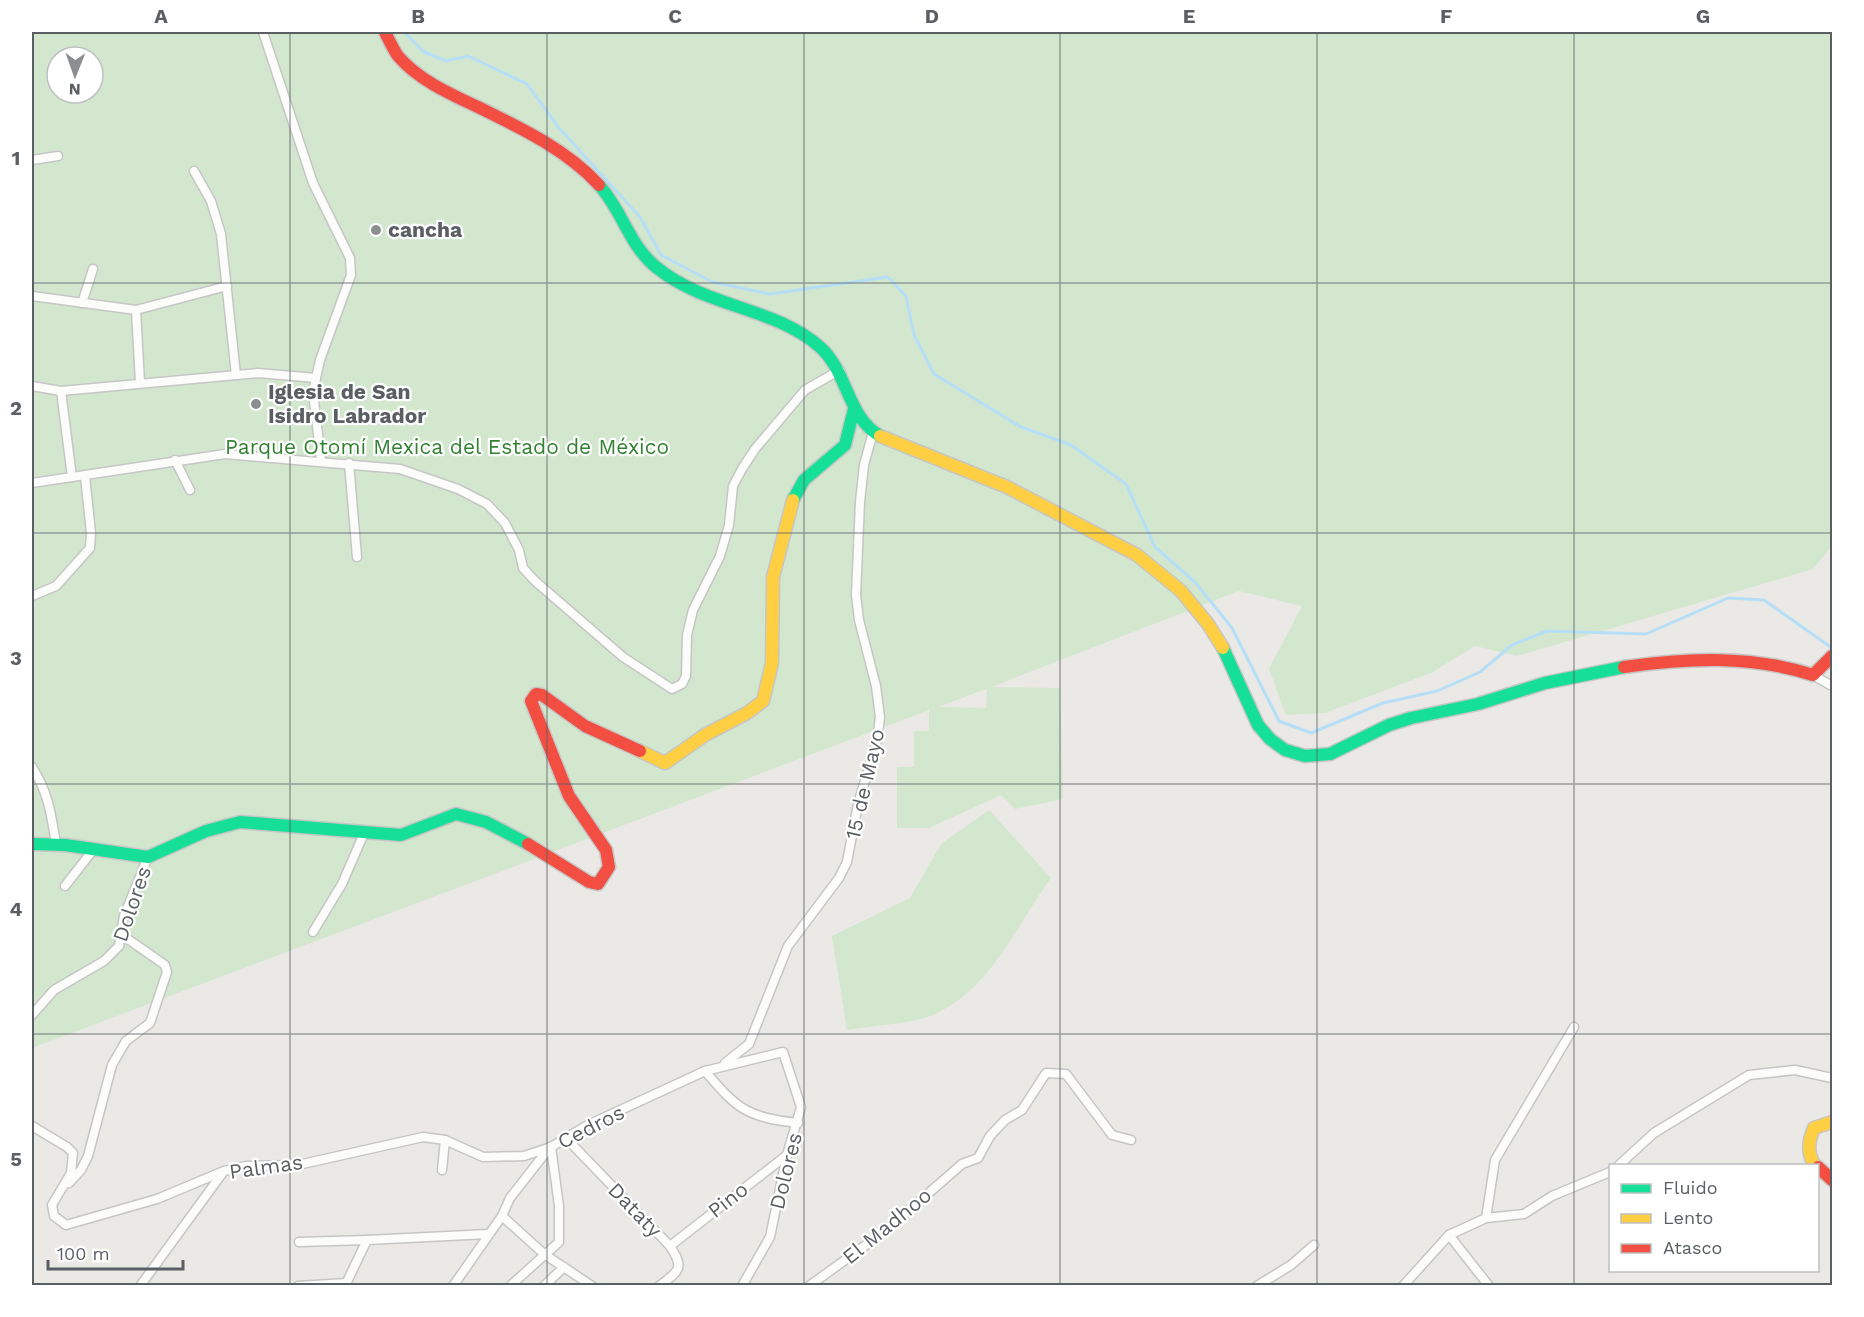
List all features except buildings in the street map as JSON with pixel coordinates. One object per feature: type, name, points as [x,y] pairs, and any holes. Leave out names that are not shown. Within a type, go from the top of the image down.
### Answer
[{"type":"main road","points":[[385,32],[394,51],[415,71],[527,131],[593,180],[613,205],[635,245],[654,266],[711,298],[787,324],[815,342],[840,370],[854,409],[873,432],[993,481],[1115,543],[1163,572],[1183,592],[1218,638],[1264,735],[1273,744],[1293,753],[1316,757],[1333,754],[1382,727],[1484,702],[1550,681],[1618,669],[1692,660],[1723,659],[1816,672],[1833,656]]},
{"type":"main road","points":[[32,844],[56,844],[148,856],[206,831],[240,822],[401,834],[456,813],[486,822],[536,848],[589,882],[597,884],[609,867],[606,850],[569,796],[531,701],[536,694],[542,695],[585,726],[665,763],[705,735],[747,713],[764,701],[772,663],[773,577],[789,510],[804,480],[845,445],[854,409]]},
{"type":"main road","points":[[1815,1164],[1808,1151],[1808,1142],[1815,1128],[1833,1122]]},
{"type":"main road","points":[[1819,1168],[1833,1180]]},
{"type":"street","points":[[263,32],[313,183],[350,258],[351,275],[313,392],[321,460]]},
{"type":"street","points":[[32,160],[58,156]]},
{"type":"street","points":[[194,171],[217,218],[236,375]]},
{"type":"street","points":[[82,303],[93,269]]},
{"type":"street","points":[[32,296],[136,310],[227,286]]},
{"type":"street","points":[[136,310],[140,383]]},
{"type":"street","points":[[32,483],[225,454],[321,460],[400,469],[458,489],[487,504],[513,535],[523,568],[535,581],[623,657],[670,688],[677,688],[686,676],[687,635],[693,610],[723,549],[729,525],[733,486],[755,449],[790,406],[805,390],[840,370]]},
{"type":"street","points":[[32,386],[61,391],[258,373],[316,378]]},
{"type":"street","points":[[61,391],[72,477]]},
{"type":"street","name":"15 de Mayo","points":[[723,1065],[749,1044],[788,946],[839,878],[847,862],[858,804],[877,741],[880,717],[876,686],[859,621],[856,595],[860,502],[866,456],[873,432]]},
{"type":"street","points":[[175,460],[189,490]]},
{"type":"street","points":[[349,463],[357,557]]},
{"type":"street","points":[[32,596],[56,586],[90,548],[91,533],[85,476]]},
{"type":"street","points":[[1816,672],[1833,686]]},
{"type":"street","points":[[32,767],[52,810],[56,844]]},
{"type":"street","points":[[313,933],[342,884],[365,831]]},
{"type":"street","points":[[65,886],[93,850]]},
{"type":"street","name":"Dolores","points":[[32,1016],[54,990],[112,955],[119,946],[124,916],[148,856]]},
{"type":"street","name":"Palmas","points":[[122,935],[165,965],[166,977],[150,1023],[126,1041],[116,1058],[88,1156],[81,1170],[52,1205],[58,1221],[66,1225],[157,1199],[224,1171],[246,1166],[298,1165],[423,1137],[445,1140],[475,1155],[490,1158],[524,1156],[550,1147]]},
{"type":"street","points":[[1486,1218],[1495,1160],[1574,1027]]},
{"type":"street","name":"Cedros","points":[[510,1286],[559,1242],[550,1147],[564,1136],[705,1071],[783,1052]]},
{"type":"street","name":"Dolores","points":[[742,1286],[770,1237],[787,1155],[801,1107],[783,1052]]},
{"type":"street","points":[[1620,1164],[1654,1133],[1749,1075],[1795,1070],[1833,1078]]},
{"type":"street","points":[[705,1071],[749,1113],[762,1119],[798,1123]]},
{"type":"street","name":"El Madhoo","points":[[809,1286],[884,1232],[962,1164],[981,1155],[988,1139],[1001,1123],[1022,1110],[1042,1077],[1052,1072],[1066,1074],[1074,1082],[1112,1135],[1131,1140]]},
{"type":"street","name":"Palmas","points":[[32,1126],[67,1146],[73,1153],[74,1165],[65,1187]]},
{"type":"street","name":"Dataty","points":[[564,1136],[670,1246],[678,1258],[679,1269],[659,1286]]},
{"type":"street","points":[[442,1170],[445,1140]]},
{"type":"street","points":[[453,1286],[502,1216],[510,1198],[550,1147]]},
{"type":"street","name":"Pino","points":[[670,1246],[787,1155]]},
{"type":"street","points":[[140,1286],[224,1171]]},
{"type":"street","points":[[1403,1286],[1449,1235],[1486,1218],[1524,1214],[1552,1196],[1609,1173]]},
{"type":"street","points":[[502,1216],[544,1254],[592,1286]]},
{"type":"street","points":[[299,1242],[488,1234]]},
{"type":"street","points":[[1449,1235],[1489,1286]]},
{"type":"street","points":[[298,1286],[346,1284],[367,1240]]},
{"type":"street","points":[[1257,1286],[1292,1265],[1314,1245]]},
{"type":"street","points":[[544,1286],[564,1267]]},
{"type":"green space","name":"Parque Otomí Mexica del Estado de México","points":[[32,32],[1832,32],[1832,546],[1813,569],[1517,656],[1475,646],[1431,673],[1325,713],[1286,715],[1269,669],[1302,606],[1239,591],[991,687],[1060,688],[1063,799],[1015,809],[1001,795],[929,828],[897,828],[897,767],[914,767],[914,731],[929,731],[929,710],[32,1048]],"holes":[[[987,689],[986,708],[938,707]]]},
{"type":"green space","points":[[989,810],[1051,878],[986,974],[953,1004],[923,1018],[847,1030],[832,936],[910,898],[941,844]]},
{"type":"waterway","points":[[404,32],[424,52],[446,61],[468,56],[527,84],[559,128],[640,217],[661,255],[712,282],[770,294],[888,277],[906,296],[914,335],[934,374],[1021,427],[1071,445],[1126,484],[1155,547],[1195,582],[1232,628],[1279,721],[1311,733],[1383,703],[1437,691],[1480,672],[1512,645],[1547,631],[1646,634],[1728,598],[1764,600],[1832,648]]},
{"type":"traffic: fast","points":[[599,185],[614,205],[632,238],[656,267],[696,291],[782,323],[820,347],[837,369],[861,418],[880,436]]},
{"type":"traffic: fast","points":[[793,500],[804,480],[845,445],[854,409]]},
{"type":"traffic: fast","points":[[1223,648],[1258,725],[1270,739],[1285,750],[1305,756],[1330,754],[1389,725],[1411,718],[1478,704],[1545,683],[1624,667]]},
{"type":"traffic: fast","points":[[32,844],[65,845],[148,857],[206,831],[240,822],[401,835],[456,814],[486,822],[528,844]]},
{"type":"traffic: slow","points":[[880,436],[1007,487],[1137,555],[1181,591],[1208,624],[1223,648]]},
{"type":"traffic: slow","points":[[640,751],[665,763],[705,735],[747,713],[763,701],[772,663],[773,577],[793,500]]},
{"type":"traffic: slow","points":[[1814,1164],[1810,1143],[1814,1128],[1832,1122]]},
{"type":"traffic: jam","points":[[385,32],[398,56],[425,80],[543,141],[573,161],[599,185]]},
{"type":"traffic: jam","points":[[1624,667],[1696,660],[1743,661],[1813,675],[1832,656]]},
{"type":"traffic: jam","points":[[528,844],[589,882],[598,884],[609,867],[606,850],[569,796],[531,701],[536,694],[542,695],[585,726],[640,751]]},
{"type":"traffic: jam","points":[[1819,1168],[1832,1180]]},
{"type":"place","name":"cancha","points":[[376,230]]},
{"type":"place","name":"Iglesia de San Isidro Labrador","points":[[256,404]]}]
